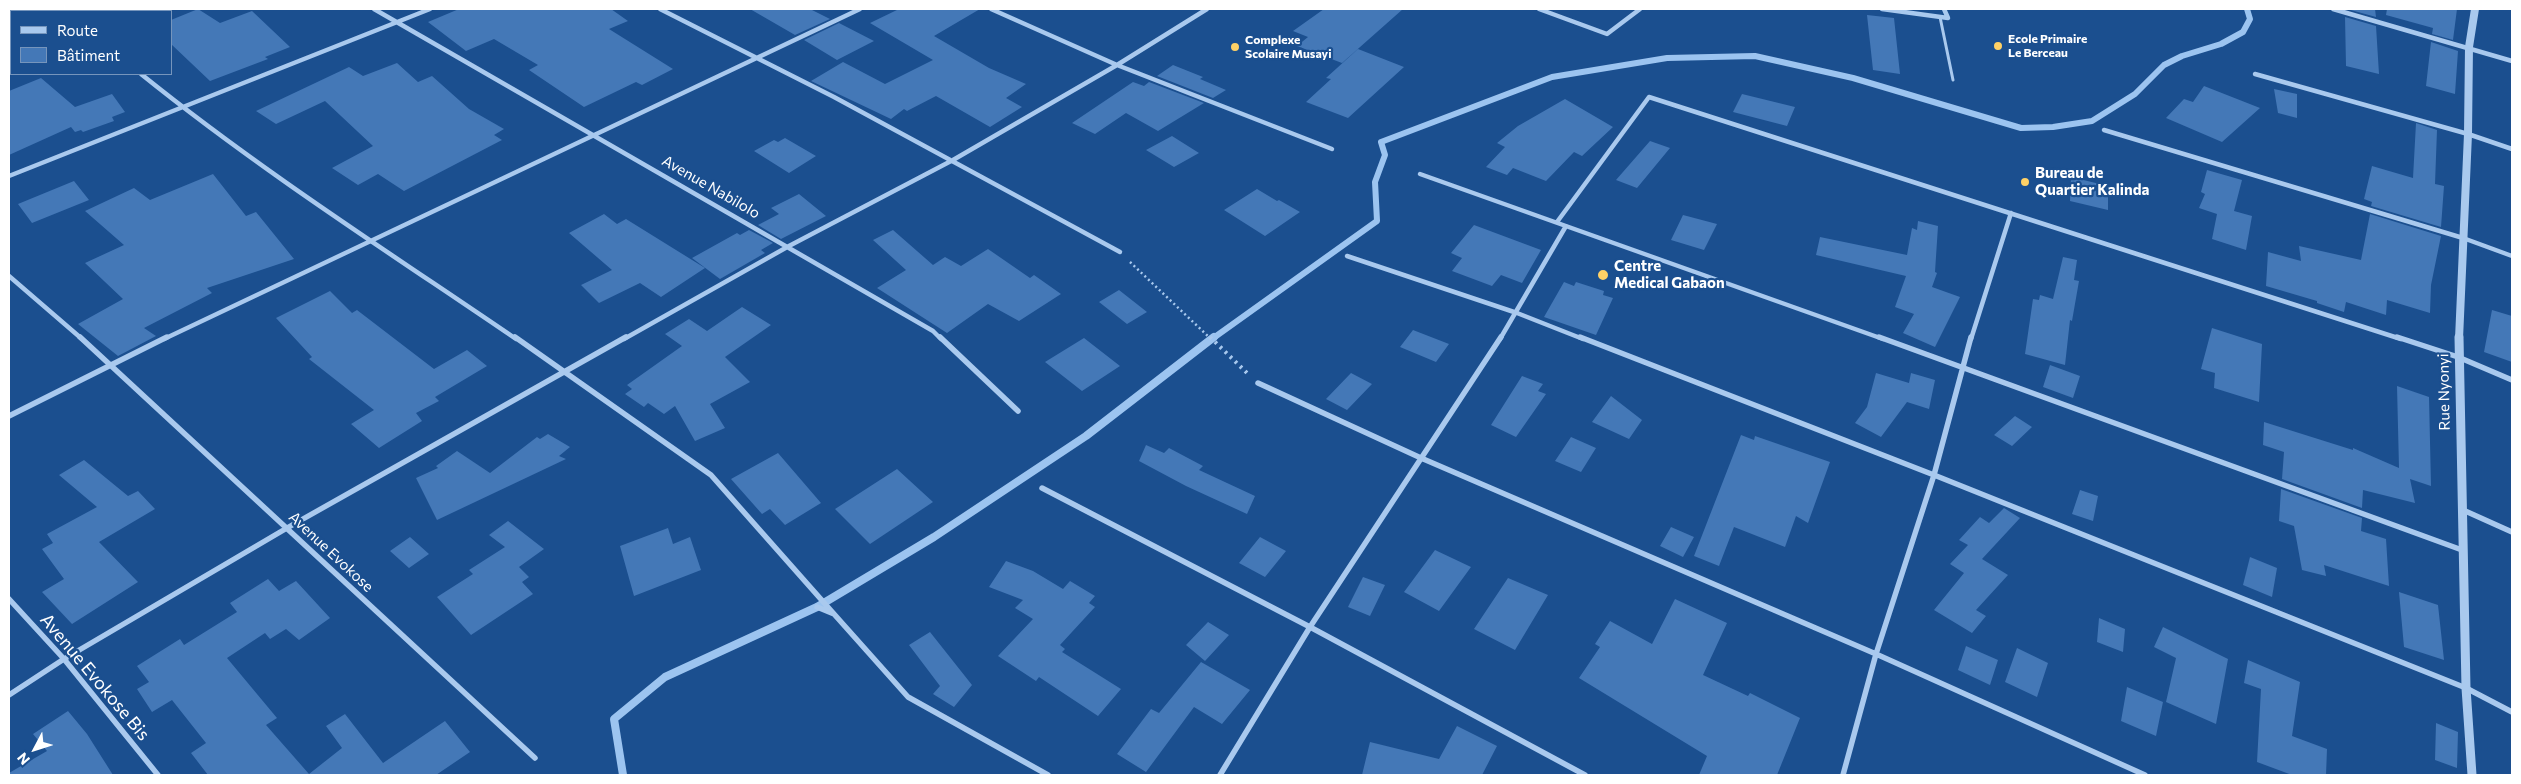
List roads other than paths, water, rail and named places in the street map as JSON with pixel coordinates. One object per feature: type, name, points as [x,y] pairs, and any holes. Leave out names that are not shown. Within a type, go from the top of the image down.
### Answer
[{"type":"street","name":"Avenue Nabilolo","points":[[374,9],[934,331],[1018,411]]},
{"type":"street","points":[[9,176],[430,9]]},
{"type":"street","points":[[660,9],[759,57],[953,160],[1120,252]]},
{"type":"street","points":[[9,416],[110,364],[860,9]]},
{"type":"street","points":[[991,9],[1117,65],[1332,149]]},
{"type":"street","points":[[9,695],[64,659],[287,528],[567,373],[789,246],[953,160],[1117,65],[1208,9]]},
{"type":"street","points":[[1539,9],[1607,34],[1640,9]]},
{"type":"street","points":[[1882,9],[1948,18],[1944,9]]},
{"type":"street","points":[[2332,9],[2469,47],[2512,61]]},
{"type":"street","name":"Rue Nyonyi","points":[[2472,775],[2466,688],[2458,357],[2468,134],[2469,47],[2475,9]]},
{"type":"street","points":[[2254,74],[2468,134],[2512,149]]},
{"type":"street","points":[[142,75],[182,107],[372,241],[567,373],[711,475],[908,697],[1048,775]]},
{"type":"street","points":[[1557,222],[1649,97],[2458,357],[2512,380]]},
{"type":"street","points":[[2104,130],[2463,238],[2512,256]]},
{"type":"street","points":[[1420,174],[1962,367],[2462,550]]},
{"type":"street","points":[[1843,775],[1876,654],[1934,475],[1962,367],[2010,213]]},
{"type":"street","points":[[1220,775],[1310,627],[1517,313],[1566,226]]},
{"type":"street","points":[[1347,256],[1517,313],[1934,475],[2466,688],[2512,712]]},
{"type":"street","name":"Avenue Evokose","points":[[9,276],[110,364],[535,758]]},
{"type":"street","points":[[1258,383],[1421,458],[1876,654],[2144,775]]},
{"type":"street","points":[[1042,488],[1310,627],[1585,775]]},
{"type":"street","points":[[2462,509],[2512,532]]},
{"type":"street","name":"Avenue Evokose Bis","points":[[9,599],[64,659],[158,775]]},
{"type":"street","points":[[817,608],[834,614]]},
{"type":"lane","points":[[1940,17],[1953,80]]},
{"type":"waterway","points":[[1212,339],[1377,221],[1375,182],[1385,155],[1381,142],[1552,77],[1667,58],[1755,56],[1853,78],[2021,128],[2053,127],[2092,121],[2135,94],[2164,65],[2182,56],[2221,44],[2243,32],[2250,19],[2247,9]]},
{"type":"waterway","points":[[623,775],[614,719],[665,677],[817,607],[934,537],[1086,436],[1214,337]]},
{"type":"place","name":"Ecole Primaire Le Berceau","points":[[1998,46]]},
{"type":"place","name":"Complexe Scolaire Musayi","points":[[1235,47]]},
{"type":"place","name":"Bureau de Quartier Kalinda","points":[[2025,182]]},
{"type":"place","name":"Centre Medical Gabaon","points":[[1603,275]]}]
